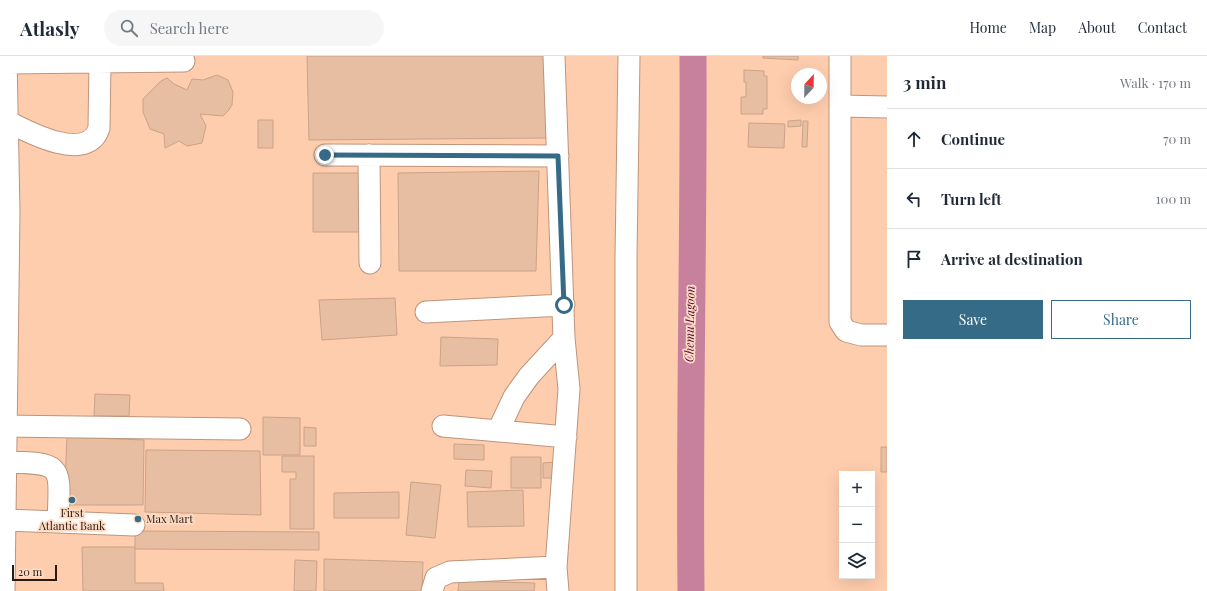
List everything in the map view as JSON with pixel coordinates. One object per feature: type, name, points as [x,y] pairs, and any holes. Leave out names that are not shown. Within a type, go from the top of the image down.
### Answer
[{"type":"street","points":[[554,56],[564,338],[569,389],[556,567],[558,591]]},
{"type":"street","points":[[626,591],[626,258],[629,56]]},
{"type":"street","points":[[840,56],[840,322],[846,332],[861,335],[887,335]]},
{"type":"street","points":[[4,591],[5,462],[3,426],[4,170],[7,121],[6,60],[100,62],[184,61]]},
{"type":"street","points":[[7,121],[53,142],[80,144],[90,142],[96,137],[99,128],[100,62]]},
{"type":"street","points":[[840,106],[887,107]]},
{"type":"street","points":[[325,155],[558,156]]},
{"type":"street","points":[[369,155],[370,263]]},
{"type":"street","points":[[426,312],[564,305]]},
{"type":"street","points":[[498,431],[514,397],[525,381],[564,338]]},
{"type":"street","points":[[3,426],[240,429]]},
{"type":"street","points":[[443,426],[566,437]]},
{"type":"street","points":[[5,462],[39,463],[49,465],[56,471],[59,481],[58,522]]},
{"type":"street","points":[[5,520],[134,525]]},
{"type":"street","points":[[432,591],[436,578],[450,572],[556,567]]},
{"type":"shaded area","points":[[0,56],[887,56],[887,591],[0,591]]},
{"type":"building","points":[[307,56],[545,56],[546,138],[309,140]]},
{"type":"building","points":[[763,56],[798,56],[798,60],[763,58]]},
{"type":"building","points":[[744,70],[764,71],[764,76],[767,76],[767,109],[763,109],[763,114],[741,114],[741,97],[746,97]]},
{"type":"building","points":[[217,75],[228,80],[233,92],[232,105],[228,111],[223,116],[200,114],[206,126],[202,143],[187,146],[179,141],[165,148],[164,134],[150,129],[143,112],[143,99],[161,81],[167,78],[174,84],[187,90],[192,79],[203,80]]},
{"type":"building","points":[[258,120],[273,120],[273,148],[258,148]]},
{"type":"building","points":[[801,120],[801,126],[788,127],[788,121]]},
{"type":"building","points":[[803,121],[808,121],[807,147],[802,147]]},
{"type":"building","points":[[749,123],[785,124],[784,148],[748,147]]},
{"type":"building","points":[[539,171],[536,271],[399,271],[398,173]]},
{"type":"building","points":[[313,173],[364,173],[364,232],[313,232]]},
{"type":"building","points":[[395,298],[397,335],[322,340],[319,300]]},
{"type":"building","points":[[441,337],[498,339],[497,365],[440,366]]},
{"type":"building","points":[[95,394],[130,395],[129,416],[94,416]]},
{"type":"building","points":[[263,417],[300,418],[300,455],[263,455]]},
{"type":"building","points":[[304,427],[316,428],[316,446],[304,446]]},
{"type":"building","points":[[67,437],[144,440],[143,505],[64,505]]},
{"type":"building","points":[[454,444],[484,445],[484,460],[454,459]]},
{"type":"building","points":[[881,447],[887,447],[887,472],[881,472]]},
{"type":"building","points":[[146,450],[260,451],[261,515],[145,512]]},
{"type":"building","points":[[282,456],[314,456],[314,529],[290,529],[290,479],[296,479],[296,472],[282,472]]},
{"type":"building","points":[[511,457],[541,457],[541,488],[511,488]]},
{"type":"building","points":[[556,462],[556,478],[543,478],[543,463]]},
{"type":"building","points":[[466,470],[492,471],[491,488],[465,486]]},
{"type":"building","points":[[411,482],[441,485],[435,538],[406,535]]},
{"type":"building","points":[[523,490],[524,526],[468,527],[467,492]]},
{"type":"building","points":[[399,492],[399,518],[334,518],[334,493]]},
{"type":"building","points":[[135,531],[319,532],[319,550],[135,549]]},
{"type":"building","points":[[82,547],[135,547],[135,583],[163,583],[164,591],[83,591]]},
{"type":"building","points":[[324,559],[423,562],[422,591],[324,591]]},
{"type":"building","points":[[295,560],[317,561],[316,591],[294,591]]},
{"type":"building","points":[[459,581],[535,583],[534,591],[458,591]]},
{"type":"waterway","name":"Chemu Lagoon","points":[[691,591],[693,56]]},
{"type":"place","name":"First Atlantic Bank","points":[[72,500]]},
{"type":"place","name":"Max Mart","points":[[138,519]]},
{"type":"route","points":[[325,155],[558,156],[564,305]]}]
